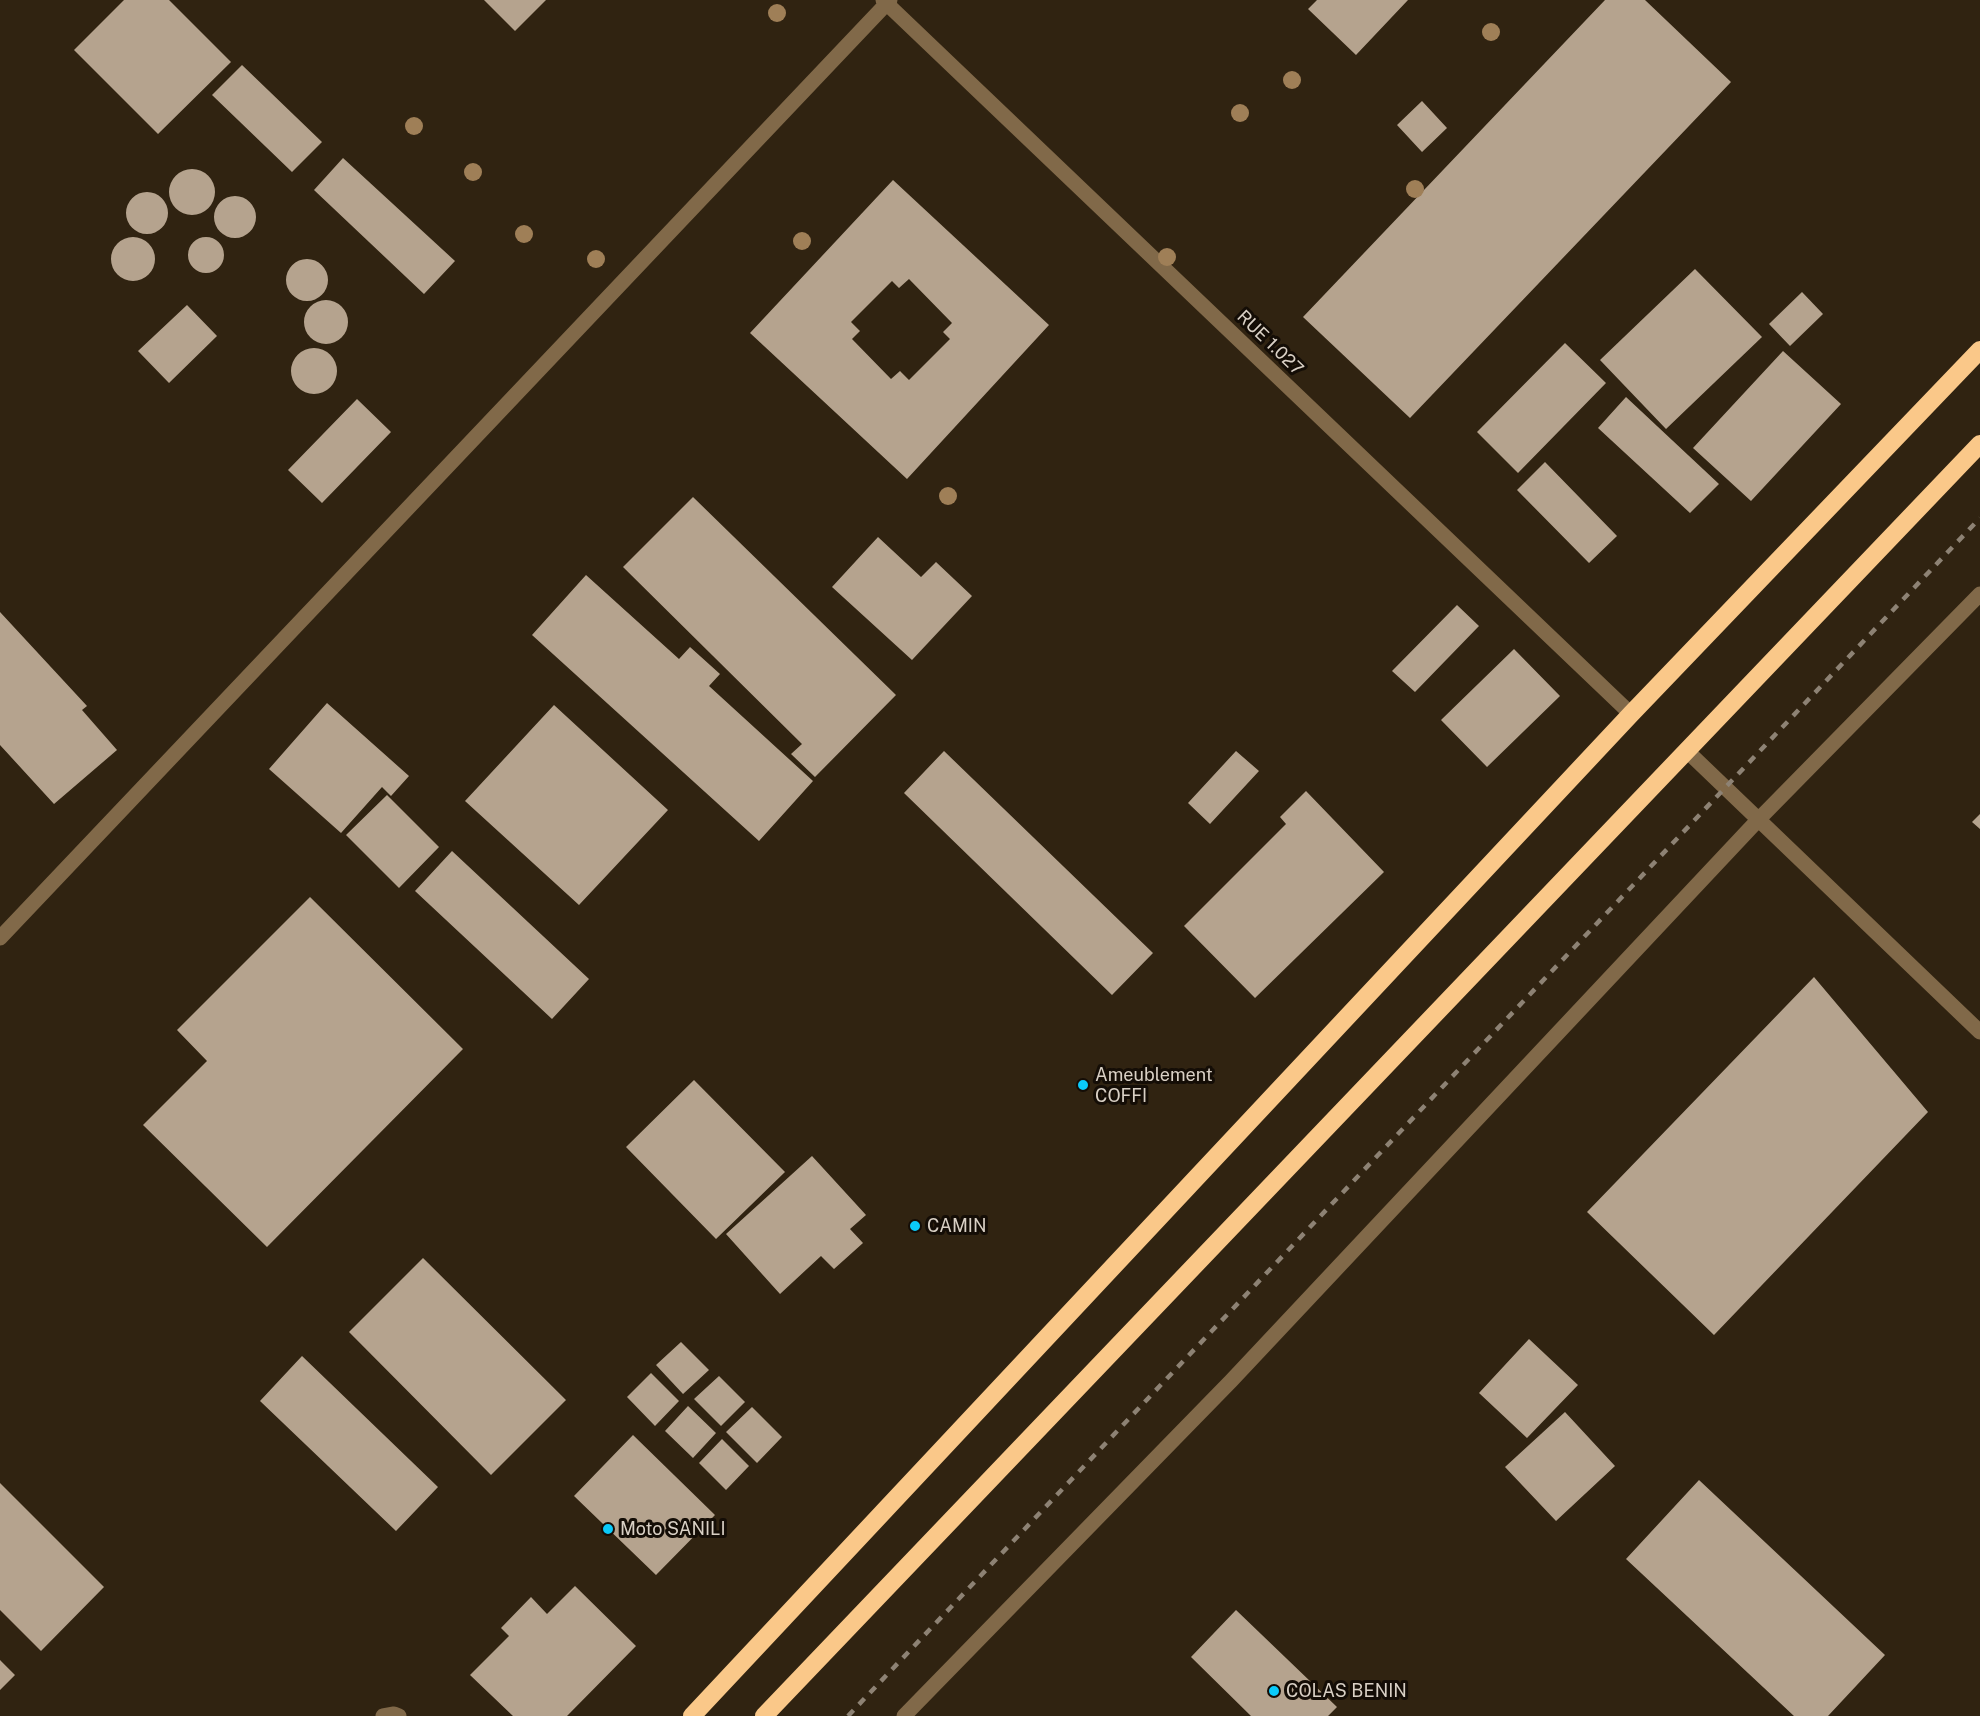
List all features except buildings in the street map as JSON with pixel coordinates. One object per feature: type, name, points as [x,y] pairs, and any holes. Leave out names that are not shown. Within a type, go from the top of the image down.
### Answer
[{"type":"highway","points":[[692,1716],[1631,714],[1980,350]]},
{"type":"highway","points":[[764,1716],[1980,444]]},
{"type":"street","name":"RUE 1.027","points":[[887,1],[1631,714]]},
{"type":"street","points":[[0,938],[887,1]]},
{"type":"street","points":[[904,1716],[1231,1381],[1758,820],[1980,594]]},
{"type":"street","points":[[1686,750],[1980,1032]]},
{"type":"street","points":[[383,1716],[394,1714],[399,1716]]},
{"type":"railway","points":[[848,1716],[1980,518]]},
{"type":"place","name":"Ameublement COFFI","points":[[1083,1085]]},
{"type":"place","name":"CAMIN","points":[[915,1226]]},
{"type":"place","name":"Moto SANILI","points":[[608,1529]]},
{"type":"place","name":"COLAS BENIN","points":[[1274,1691]]}]
